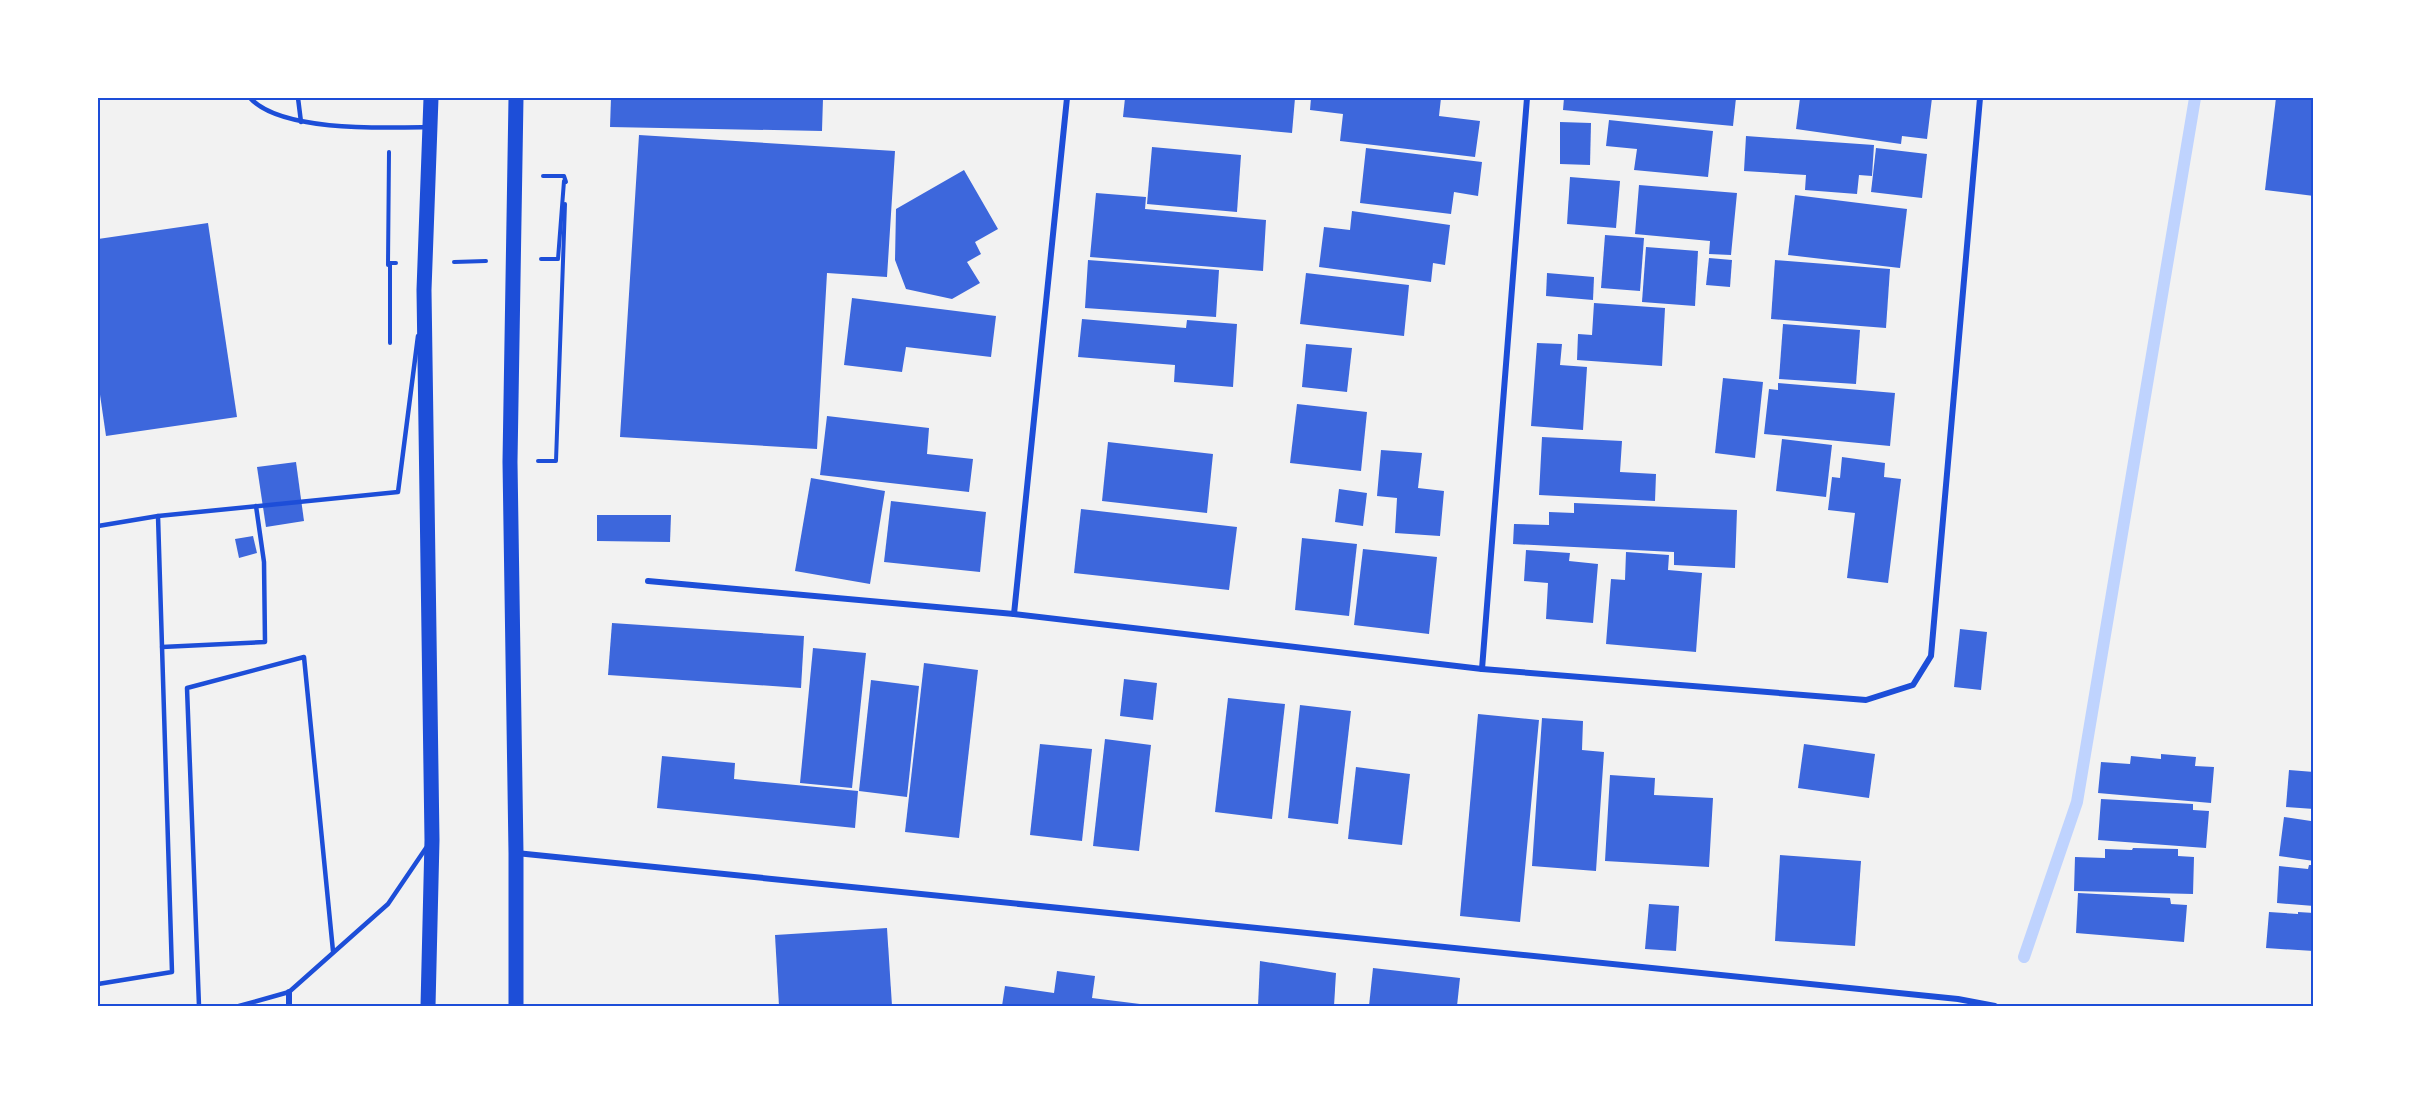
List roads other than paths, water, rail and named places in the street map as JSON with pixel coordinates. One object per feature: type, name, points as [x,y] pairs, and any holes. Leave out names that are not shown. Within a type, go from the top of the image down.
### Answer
[{"type":"main road","points":[[428,1006],[432,840],[424,290],[431,98]]},
{"type":"main road","points":[[516,98],[510,462],[516,1006]]},
{"type":"street","points":[[1014,614],[1067,98]]},
{"type":"street","points":[[1482,669],[1527,98]]},
{"type":"street","points":[[648,581],[1014,614],[1482,669],[1866,700],[1913,685],[1931,656],[1980,98]]},
{"type":"street","points":[[516,853],[1958,999],[1995,1006]]},
{"type":"street","points":[[289,992],[289,1006]]},
{"type":"lane","points":[[250,98],[259,107],[301,123],[389,128],[431,127]]},
{"type":"lane","points":[[298,98],[301,123]]},
{"type":"lane","points":[[98,526],[158,516],[398,492],[424,290]]},
{"type":"lane","points":[[162,647],[265,642],[264,562],[256,506]]},
{"type":"lane","points":[[98,984],[172,972],[158,516]]},
{"type":"lane","points":[[199,1006],[187,688],[304,657],[333,951]]},
{"type":"lane","points":[[239,1006],[289,992],[388,904],[432,840]]},
{"type":"waterway","points":[[2024,957],[2077,802],[2195,98]]}]
